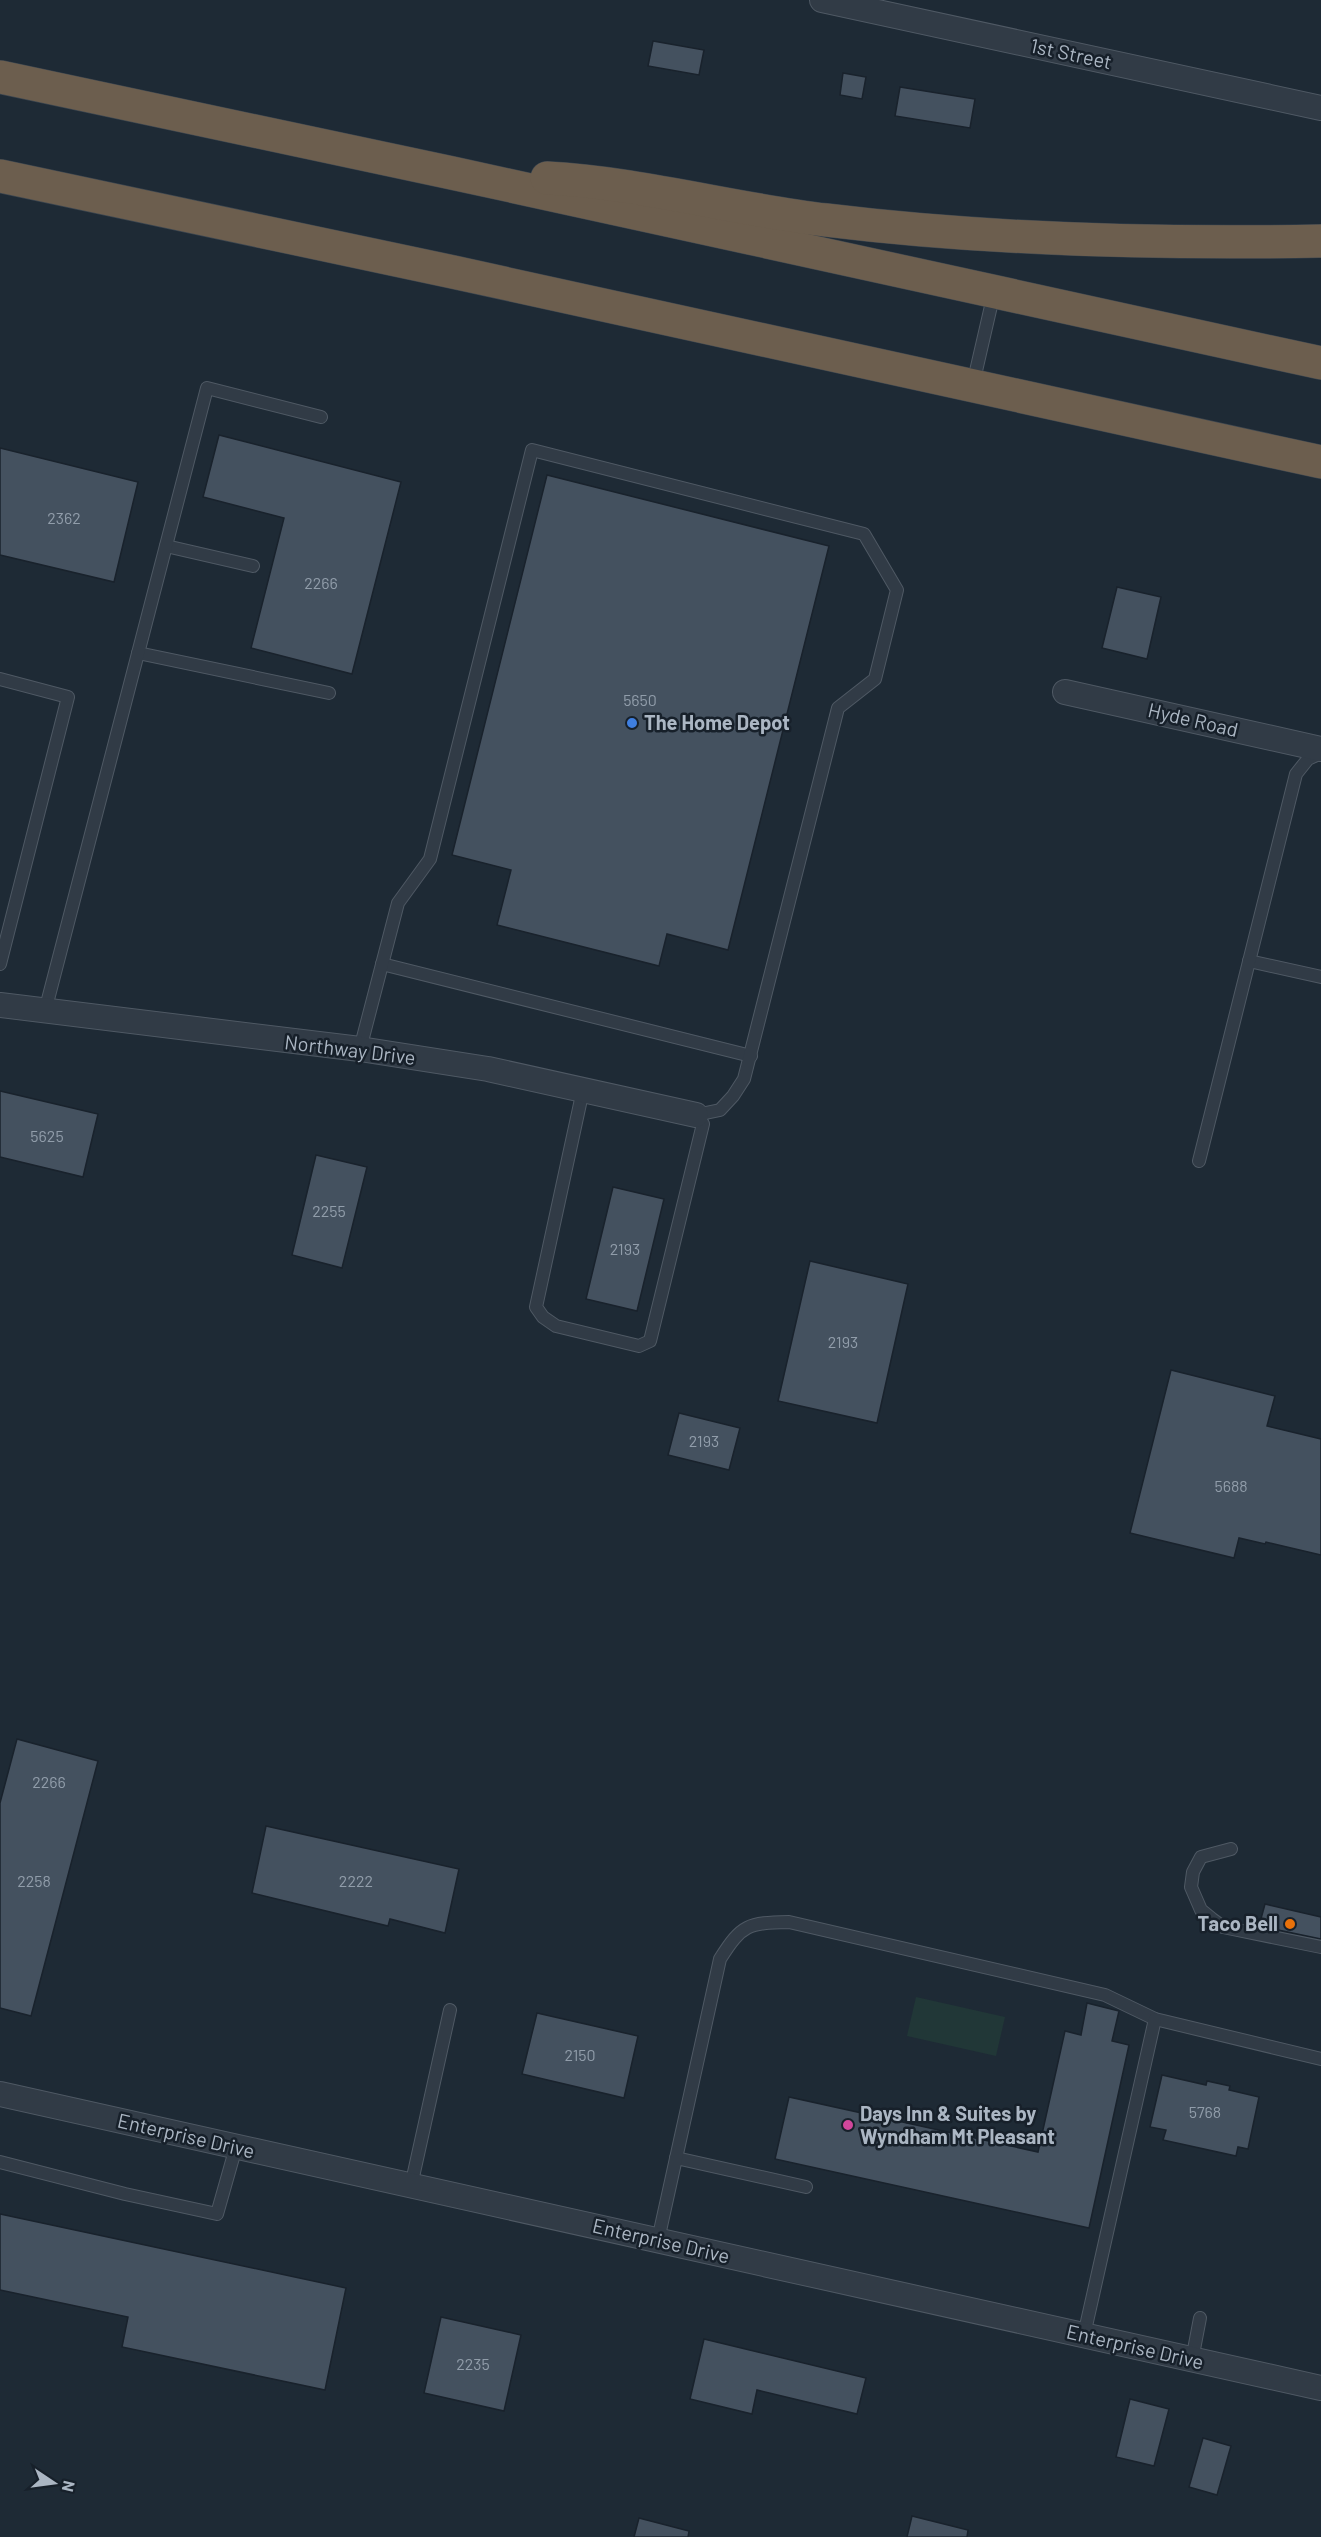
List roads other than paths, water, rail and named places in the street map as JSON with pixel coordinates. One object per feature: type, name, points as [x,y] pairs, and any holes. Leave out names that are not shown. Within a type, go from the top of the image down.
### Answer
[{"type":"highway","points":[[0,78],[452,173],[1321,363]]},
{"type":"highway","points":[[452,173],[593,180],[825,220],[928,230],[1179,243],[1321,240]]},
{"type":"highway","points":[[0,176],[1321,462]]},
{"type":"street","name":"1st Street","points":[[822,0],[1321,108]]},
{"type":"street","name":"Hyde Road","points":[[1065,692],[1321,751]]},
{"type":"street","name":"Northway Drive","points":[[0,1005],[360,1049],[488,1069],[696,1115]]},
{"type":"street","name":"Enterprise Drive","points":[[0,2094],[1321,2388]]},
{"type":"lane","points":[[973,386],[994,291]]},
{"type":"lane","points":[[45,1011],[207,388],[321,417]]},
{"type":"lane","points":[[360,1049],[398,903],[430,859],[532,450],[864,534],[897,590],[875,679],[838,708],[744,1079],[720,1110],[696,1115],[703,1124],[680,1224],[650,1341],[639,1346],[556,1326],[543,1317],[536,1307],[583,1090]]},
{"type":"lane","points":[[166,546],[253,566]]},
{"type":"lane","points":[[138,653],[329,693]]},
{"type":"lane","points":[[0,679],[68,697],[0,964]]},
{"type":"lane","points":[[1199,1161],[1296,774],[1308,759],[1321,751]]},
{"type":"lane","points":[[1249,961],[1321,977]]},
{"type":"lane","points":[[382,964],[751,1056]]},
{"type":"lane","points":[[1231,1849],[1201,1857],[1193,1872],[1191,1887],[1201,1910],[1223,1927],[1321,1947]]},
{"type":"lane","points":[[658,2240],[720,1959],[736,1935],[759,1922],[789,1922],[1105,1995],[1155,2019],[1321,2059]]},
{"type":"lane","points":[[411,2186],[450,2010]]},
{"type":"lane","points":[[1084,2335],[1155,2019]]},
{"type":"lane","points":[[0,2162],[125,2194],[217,2214],[236,2147]]},
{"type":"lane","points":[[676,2158],[806,2187]]},
{"type":"lane","points":[[1192,2360],[1200,2318]]},
{"type":"place","name":"The Home Depot","points":[[632,723]]},
{"type":"place","name":"Taco Bell","points":[[1290,1924]]},
{"type":"place","name":"Days Inn & Suites by Wyndham Mt Pleasant","points":[[848,2125]]}]
